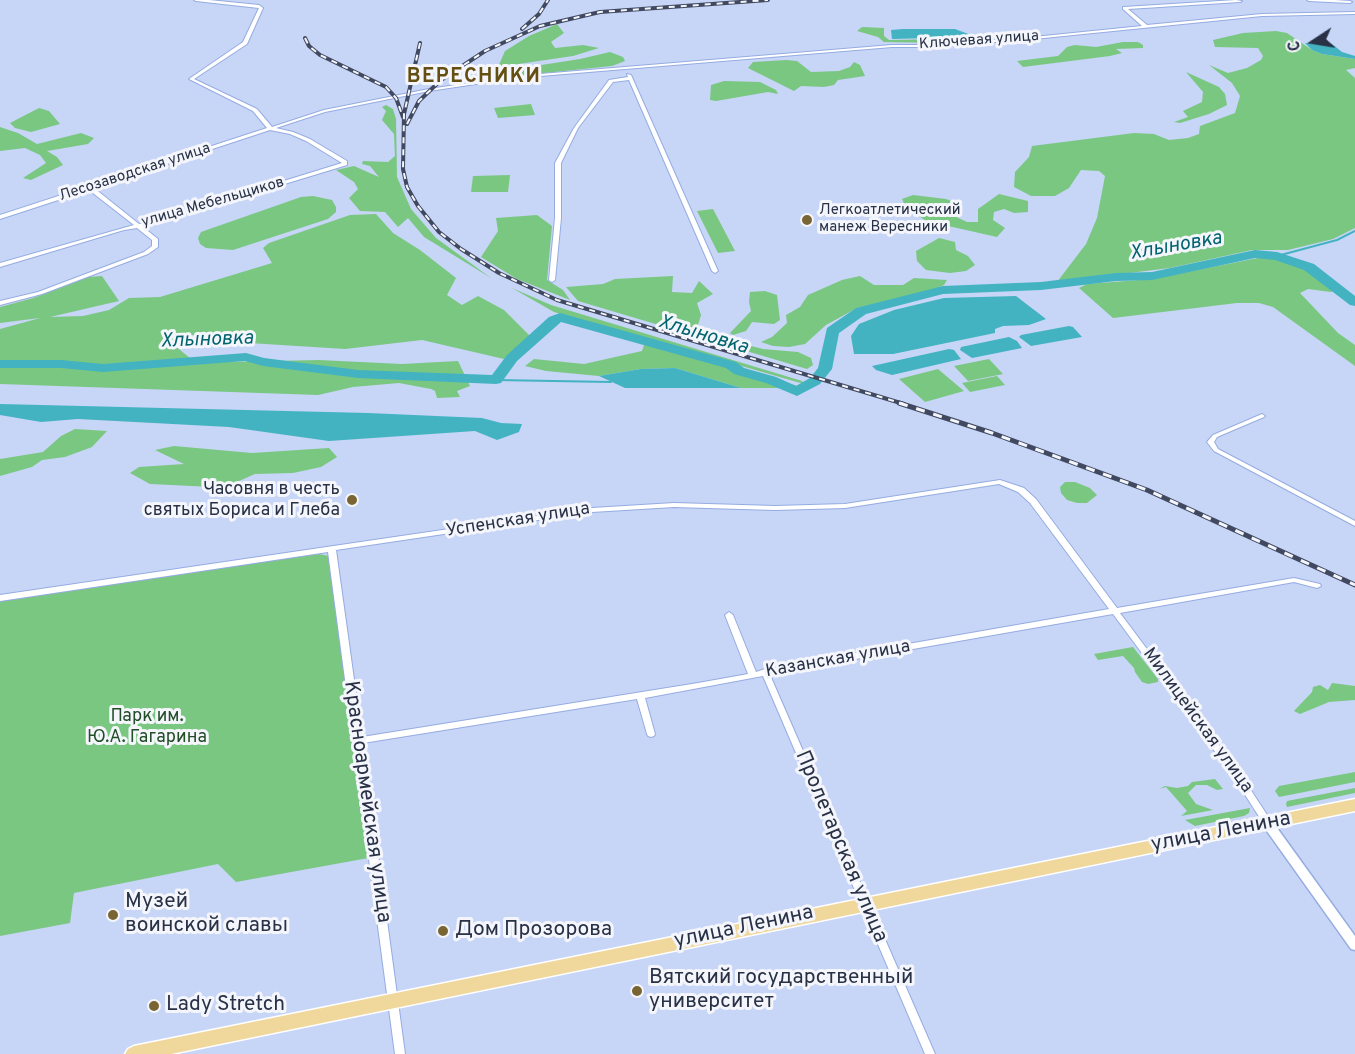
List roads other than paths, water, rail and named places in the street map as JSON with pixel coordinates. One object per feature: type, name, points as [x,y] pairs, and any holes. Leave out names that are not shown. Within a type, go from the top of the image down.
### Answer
[{"type":"main road","name":"улица Ленина","points":[[134,1054],[1355,805]]},
{"type":"street","points":[[196,0],[260,6],[244,43],[191,79],[255,110],[271,129]]},
{"type":"street","points":[[1309,0],[1349,1],[1355,12]]},
{"type":"street","points":[[1145,26],[1124,8],[1240,1]]},
{"type":"street","name":"Ключевая улица","points":[[603,70],[892,46],[1024,39],[1262,15],[1355,12]]},
{"type":"street","points":[[626,68],[715,271]]},
{"type":"street","name":"Лесозаводская улица","points":[[0,218],[324,111],[395,96],[516,77],[603,70]]},
{"type":"street","points":[[552,280],[558,218],[558,164],[576,128],[611,81],[630,78]]},
{"type":"street","name":"улица Мебельщиков","points":[[0,265],[345,164],[308,140],[291,133],[271,129]]},
{"type":"street","points":[[0,303],[37,294],[150,251],[155,247],[157,241],[90,188]]},
{"type":"street","points":[[1262,416],[1215,436],[1210,442],[1216,450],[1355,524]]},
{"type":"street","name":"Успенская улица","points":[[0,598],[599,509],[674,505],[845,506],[994,482],[1015,486],[1033,501]]},
{"type":"street","name":"Милицейская улица","points":[[1033,501],[1241,780],[1268,824],[1355,945]]},
{"type":"street","name":"Красноармейская улица","points":[[332,550],[400,1054]]},
{"type":"street","name":"Казанская улица","points":[[358,741],[753,676],[765,672],[1294,580],[1317,586]]},
{"type":"street","points":[[729,615],[753,676]]},
{"type":"street","name":"Пролетарская улица","points":[[765,672],[930,1054]]},
{"type":"street","points":[[640,695],[651,734]]},
{"type":"waterway","points":[[1277,256],[1337,240],[1355,231]]},
{"type":"waterway","name":"Хлыновка","points":[[0,364],[61,364],[103,368],[246,357],[263,362],[358,374],[496,380],[512,358],[560,317],[731,365],[739,371],[771,380],[797,392],[815,381],[825,369],[832,331],[861,311],[943,290],[1041,286],[1116,277],[1152,276],[1255,254],[1277,256],[1309,267],[1355,302]]},
{"type":"waterway","points":[[496,380],[611,382]]},
{"type":"railway","points":[[522,29],[539,14],[548,0]]},
{"type":"railway","points":[[407,124],[419,101],[441,80],[485,51],[540,26],[600,12],[768,0]]},
{"type":"railway","points":[[305,38],[309,46],[320,55],[386,87],[396,98],[403,117]]},
{"type":"railway","points":[[420,43],[404,114],[403,169],[407,187],[418,206],[439,232],[461,249],[499,273],[557,300],[904,404]]},
{"type":"railway","points":[[899,403],[992,433],[1147,490],[1355,585]]},
{"type":"place","name":"Легкоатлетический манеж Вересники","points":[[807,220]]},
{"type":"place","name":"Часовня в честь святых Бориса и Глеба","points":[[352,500]]},
{"type":"place","name":"Музей воинской славы","points":[[113,915]]},
{"type":"place","name":"Дом Прозорова","points":[[443,931]]},
{"type":"place","name":"Вятский государственный университет","points":[[637,991]]},
{"type":"place","name":"Lady Stretch","points":[[154,1006]]},
{"type":"district","name":"ВЕРЕСНИКИ","points":[[474,78]]},
{"type":"park label","name":"Парк им. Ю.А. Гагарина","points":[[147,727]]}]
